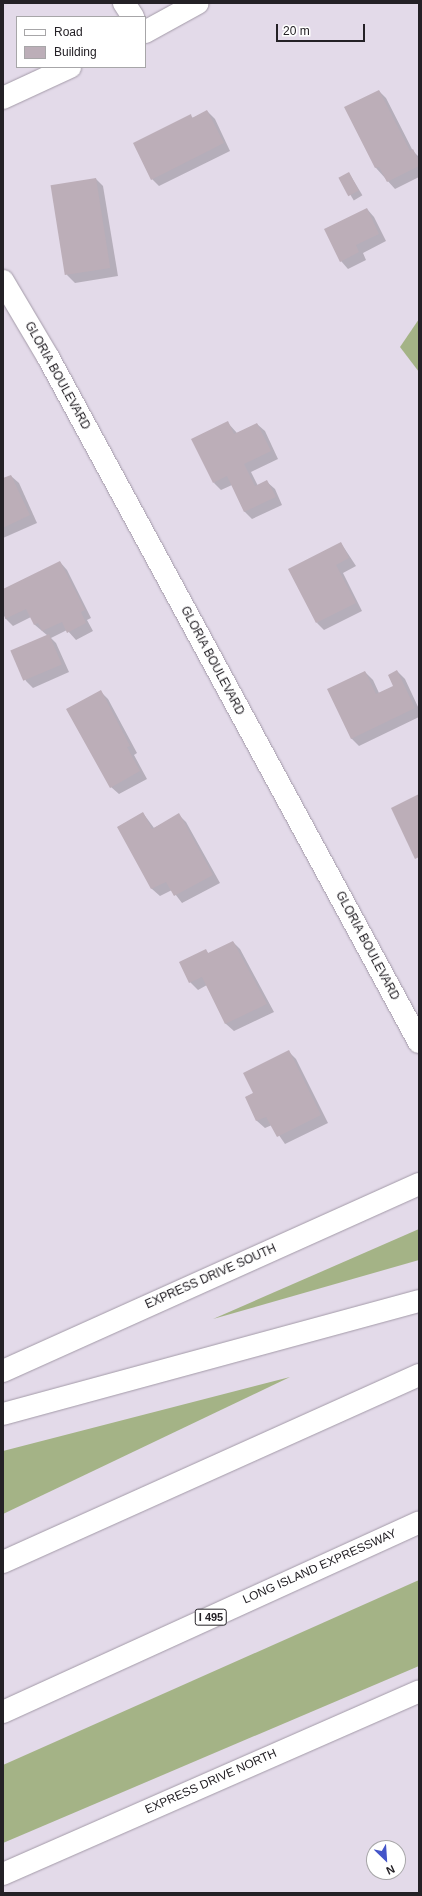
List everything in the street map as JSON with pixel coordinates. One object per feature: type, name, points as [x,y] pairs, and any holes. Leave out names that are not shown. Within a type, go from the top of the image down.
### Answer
[{"type":"main road","points":[[124,3],[132,16]]},
{"type":"main road","points":[[146,31],[198,3]]},
{"type":"main road","points":[[3,98],[68,68]]},
{"type":"main road","name":"GLORIA BOULEVARD","points":[[3,281],[48,357],[419,1042]]},
{"type":"main road","name":"EXPRESS DRIVE SOUTH","points":[[3,1371],[419,1184]]},
{"type":"main road","points":[[3,1414],[419,1301]]},
{"type":"main road","points":[[3,1562],[419,1375]]},
{"type":"main road","name":"LONG ISLAND EXPRESSWAY","points":[[3,1712],[419,1522]]},
{"type":"main road","name":"EXPRESS DRIVE NORTH","points":[[3,1874],[419,1691]]},
{"type":"green space","points":[[419,319],[419,372],[400,347]]},
{"type":"green space","points":[[419,1229],[419,1260],[213,1319]]},
{"type":"green space","points":[[290,1377],[3,1514],[3,1451]]},
{"type":"green space","points":[[419,1580],[419,1666],[3,1843],[3,1765]]},
{"type":"building","points":[[379,90],[410,151],[413,149],[419,161],[419,166],[387,182],[379,167],[375,168],[344,107]]},
{"type":"building","points":[[207,110],[224,143],[151,180],[133,143],[191,114],[192,118]]},
{"type":"building","points":[[349,172],[359,191],[348,196],[338,178]]},
{"type":"building","points":[[96,178],[110,268],[65,275],[51,185]]},
{"type":"building","points":[[367,208],[379,234],[356,245],[359,252],[340,262],[324,229]]},
{"type":"building","points":[[228,421],[234,434],[257,423],[271,451],[244,464],[255,486],[267,480],[276,497],[244,512],[227,476],[213,483],[191,439]]},
{"type":"building","points":[[11,475],[30,515],[3,528],[3,478]]},
{"type":"building","points":[[341,542],[349,558],[336,565],[356,603],[316,623],[288,569]]},
{"type":"building","points":[[60,561],[85,610],[81,612],[86,623],[67,633],[62,622],[42,631],[38,623],[34,625],[26,609],[5,619],[3,589]]},
{"type":"building","points":[[49,634],[62,664],[23,681],[10,650]]},
{"type":"building","points":[[397,670],[415,708],[351,739],[327,689],[365,671],[376,694],[393,686],[388,675]]},
{"type":"building","points":[[101,690],[130,746],[127,747],[140,771],[110,788],[66,709]]},
{"type":"building","points":[[419,794],[419,857],[415,859],[391,808]]},
{"type":"building","points":[[143,812],[152,829],[179,813],[213,875],[174,896],[166,882],[151,889],[117,827]]},
{"type":"building","points":[[233,941],[267,1004],[225,1024],[202,977],[189,983],[179,962],[206,949],[208,953]]},
{"type":"building","points":[[289,1050],[321,1115],[277,1137],[266,1117],[256,1121],[245,1097],[253,1093],[243,1073]]}]
